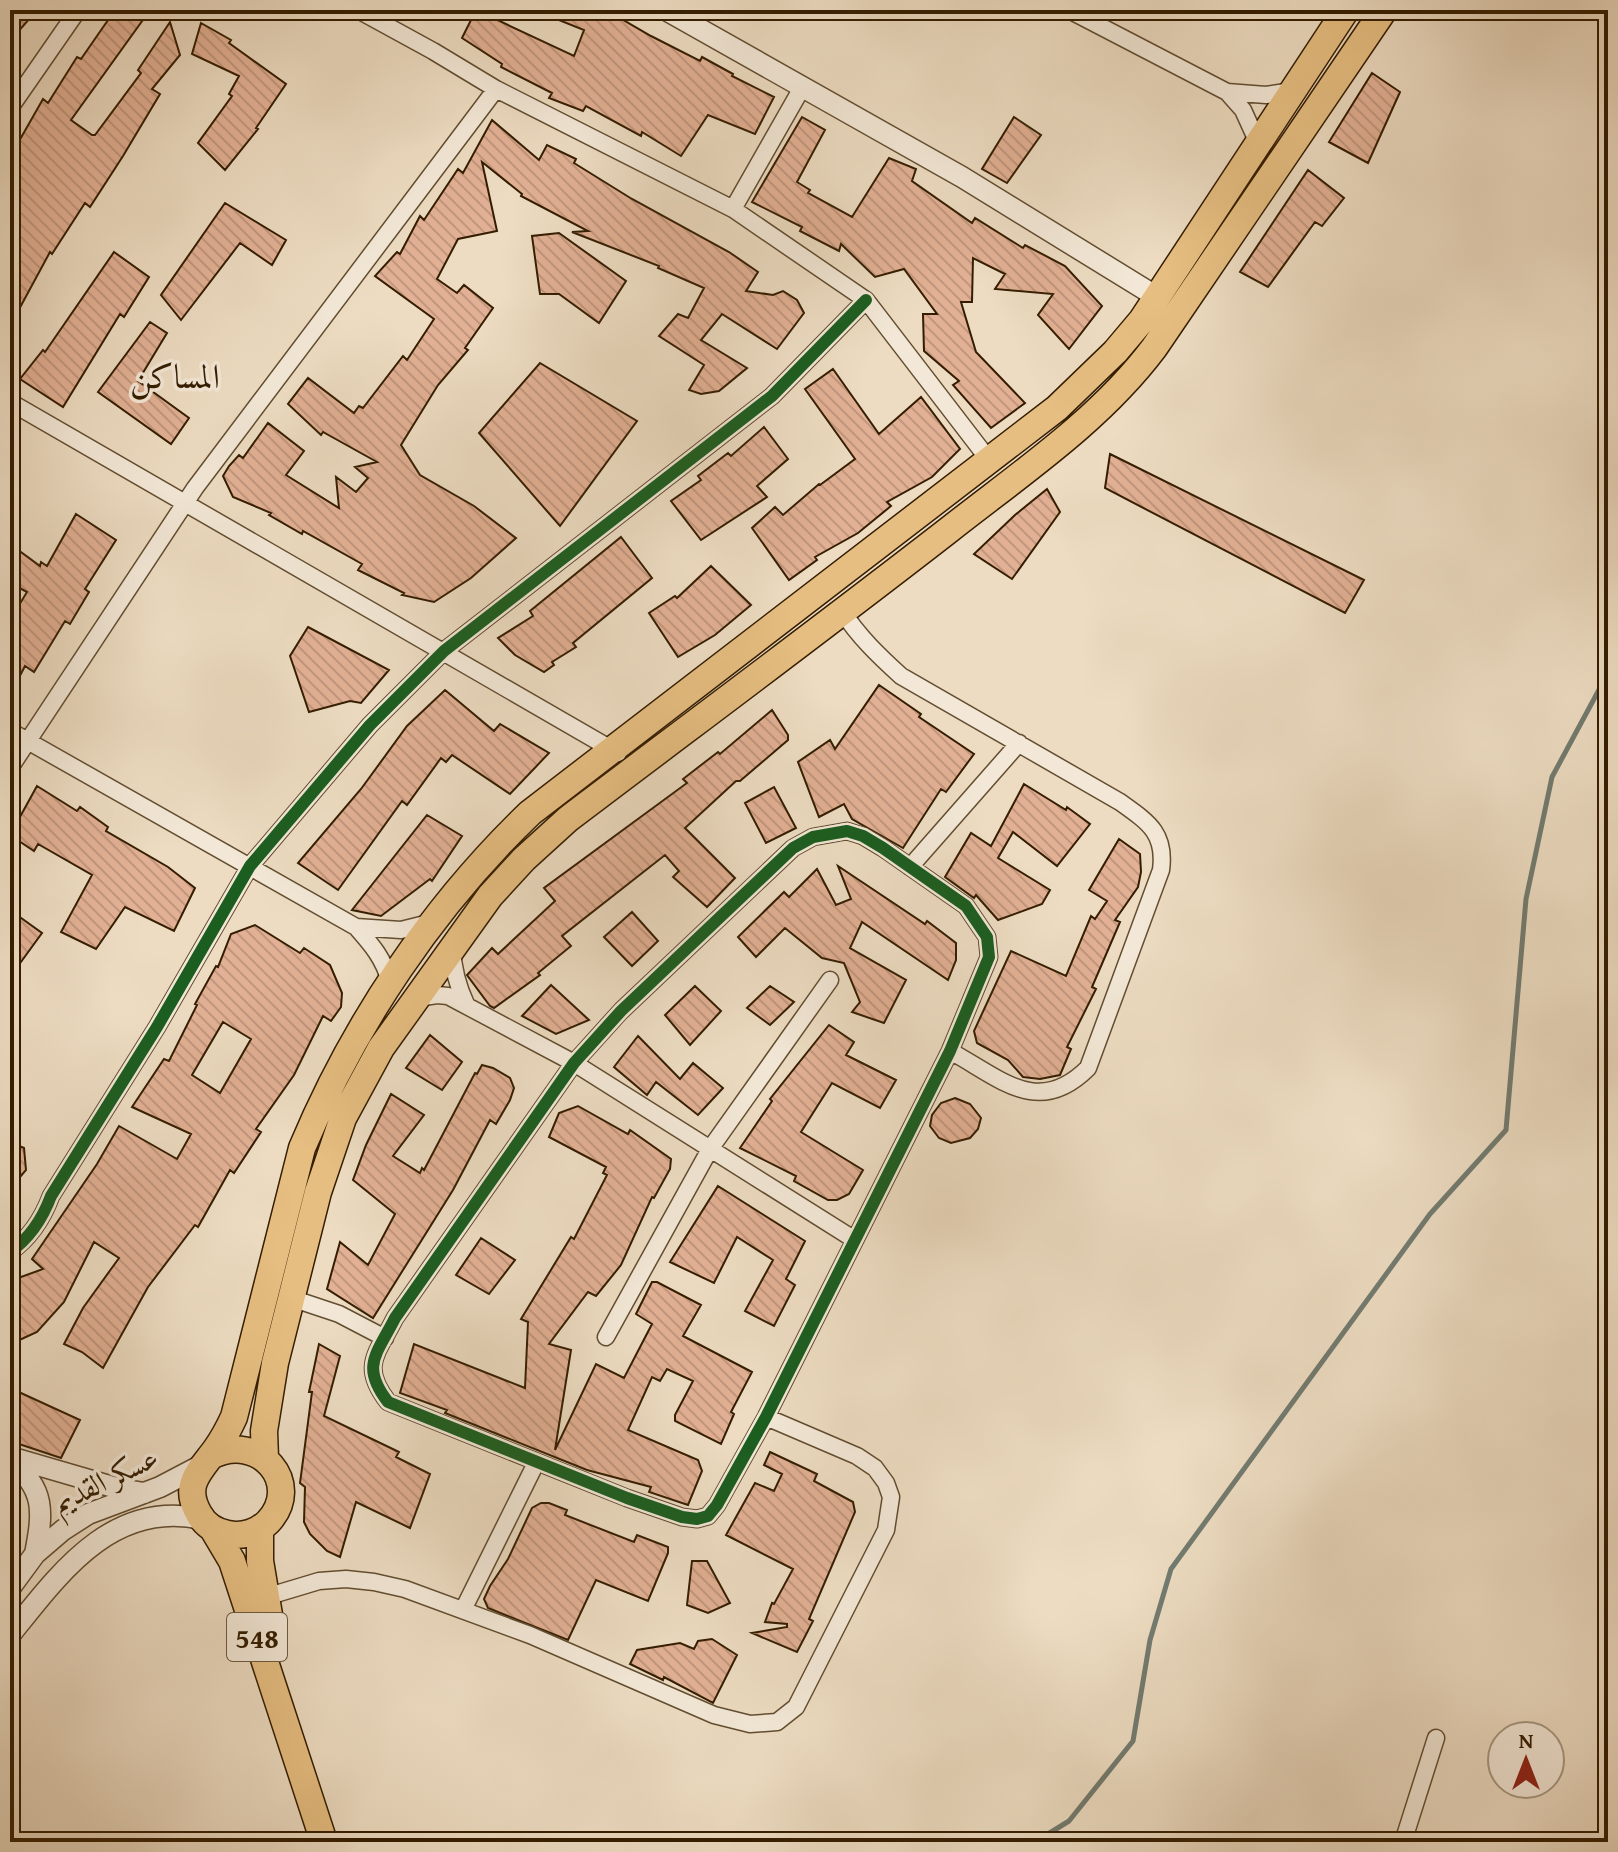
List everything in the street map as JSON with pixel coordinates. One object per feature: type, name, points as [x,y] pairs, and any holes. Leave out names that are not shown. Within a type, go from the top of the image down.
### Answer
[{"type":"main road","points":[[206,1461],[223,1450],[237,1448],[265,1458],[274,1469],[280,1483],[280,1498],[275,1512],[260,1528],[240,1535],[226,1534],[207,1524],[195,1507],[192,1493],[194,1479],[234,1417],[302,1148],[318,1109],[390,982],[435,922],[502,839],[530,813],[1086,382],[1124,341],[1157,297],[1346,10]]},
{"type":"main road","points":[[265,1458],[267,1405],[291,1298],[318,1192],[343,1118],[381,1048],[490,896],[524,859],[568,819],[1057,445],[1134,375],[1208,272],[1384,10]]},
{"type":"main road","name":"548","points":[[207,1524],[255,1600],[324,1842]]},
{"type":"main road","name":"548","points":[[255,1600],[260,1528]]},
{"type":"street","points":[[10,108],[78,10]]},
{"type":"street","points":[[358,10],[496,89],[733,209],[866,300],[989,460]]},
{"type":"street","points":[[666,10],[962,177],[1157,297]]},
{"type":"street","points":[[1069,10],[1227,92],[1243,110],[1258,143]]},
{"type":"street","points":[[733,209],[803,86]]},
{"type":"street","points":[[10,768],[27,738],[186,503],[496,89]]},
{"type":"street","points":[[1227,92],[1266,95],[1292,91]]},
{"type":"street","points":[[10,1252],[38,1224],[51,1196],[157,1027],[250,866],[370,725],[444,651],[772,396],[866,300]]},
{"type":"street","points":[[10,402],[613,749],[633,769]]},
{"type":"street","points":[[842,611],[876,654],[901,676],[1120,802],[1145,820],[1158,837],[1163,852],[1161,870],[1088,1068],[1074,1082],[1042,1094],[1025,1092],[950,1051]]},
{"type":"street","points":[[10,731],[356,927],[376,949],[385,964],[390,982]]},
{"type":"street","points":[[910,867],[1019,743]]},
{"type":"street","points":[[847,831],[863,836],[966,906],[987,937],[989,957],[950,1051],[766,1417],[708,1516],[697,1519],[682,1517],[536,1463],[388,1402],[376,1386],[372,1375],[374,1359],[395,1318],[574,1063],[621,1011],[793,848],[813,837],[847,831]]},
{"type":"street","points":[[356,927],[401,930],[435,922]]},
{"type":"street","points":[[452,948],[458,986],[466,1004]]},
{"type":"street","points":[[606,1337],[710,1149],[830,980]]},
{"type":"street","points":[[416,998],[437,995],[466,1004],[574,1063],[855,1240]]},
{"type":"street","points":[[291,1298],[339,1314],[385,1338]]},
{"type":"street","points":[[255,1600],[319,1581],[346,1579],[405,1589],[530,1635],[714,1715],[750,1724],[777,1722],[796,1707],[886,1530],[891,1497],[875,1468],[857,1456],[766,1417]]},
{"type":"street","points":[[10,1459],[144,1493]]},
{"type":"street","points":[[10,1459],[32,1481],[38,1494],[41,1524],[35,1554]]},
{"type":"street","name":"عسكر القديم","points":[[10,1588],[35,1554],[63,1530],[88,1514],[144,1493],[206,1461]]},
{"type":"street","points":[[463,1610],[536,1463]]},
{"type":"street","name":"عسكر القديم","points":[[10,1635],[65,1567],[92,1544],[119,1529],[171,1514],[207,1524]]},
{"type":"street","points":[[1403,1842],[1436,1738]]},
{"type":"building","points":[[10,10],[37,10],[10,41]]},
{"type":"building","points":[[115,10],[150,10],[71,120],[92,135],[141,73],[138,70],[170,22],[180,55],[152,89],[160,94],[123,156],[90,207],[85,203],[52,254],[50,252],[10,326],[10,157],[43,99],[48,103],[77,57],[81,59]]},
{"type":"building","points":[[476,10],[574,56],[584,30],[534,10],[606,10],[700,61],[702,57],[774,97],[755,134],[708,115],[681,156],[642,132],[641,136],[586,106],[583,111],[549,98],[552,93],[501,67],[502,64],[462,38]]},
{"type":"building","points":[[201,23],[231,40],[229,43],[286,84],[258,129],[225,170],[198,143],[232,96],[229,94],[239,76],[192,54]]},
{"type":"building","points":[[1372,73],[1400,92],[1368,163],[1329,142]]},
{"type":"building","points":[[802,117],[825,130],[797,182],[810,190],[808,193],[852,217],[889,158],[916,169],[912,181],[972,223],[975,218],[1023,248],[1025,245],[1065,266],[1102,306],[1069,349],[1038,315],[1053,294],[995,289],[1005,274],[973,258],[972,302],[961,302],[976,352],[1025,403],[991,428],[953,385],[959,381],[924,351],[923,314],[937,314],[904,269],[875,277],[841,244],[839,251],[800,231],[802,227],[752,202]]},
{"type":"building","points":[[1014,117],[1041,135],[1007,183],[982,169]]},
{"type":"building","points":[[492,120],[539,160],[547,145],[576,159],[574,163],[632,199],[729,252],[758,272],[746,291],[773,295],[783,291],[797,300],[804,313],[777,349],[722,314],[701,340],[747,368],[719,391],[701,394],[689,390],[704,365],[659,336],[678,314],[688,318],[704,288],[659,266],[572,232],[588,231],[521,196],[482,162],[497,231],[458,239],[437,279],[457,293],[464,285],[493,308],[465,348],[468,350],[438,385],[401,445],[420,475],[474,506],[516,538],[471,578],[434,602],[402,595],[404,593],[358,570],[362,564],[303,531],[302,534],[269,515],[271,513],[233,497],[223,476],[239,455],[243,458],[268,423],[304,451],[286,475],[339,508],[336,477],[356,492],[368,478],[355,467],[377,462],[323,432],[321,435],[288,404],[308,378],[354,413],[359,406],[363,408],[403,356],[407,360],[434,319],[375,276],[397,252],[400,254],[420,216],[424,220],[458,169],[463,173]]},
{"type":"building","points":[[1308,170],[1344,198],[1322,226],[1315,222],[1268,287],[1240,272]]},
{"type":"building","points":[[225,203],[286,240],[272,265],[240,243],[181,320],[161,295]]},
{"type":"building","points":[[559,233],[626,281],[599,323],[559,294],[540,294],[532,236]]},
{"type":"building","points":[[114,252],[149,277],[124,317],[120,314],[63,407],[20,379],[43,350],[45,352]]},
{"type":"building","points":[[150,322],[167,333],[138,381],[189,418],[171,444],[98,392]]},
{"type":"building","points":[[540,363],[637,421],[560,526],[479,433]]},
{"type":"building","points":[[833,369],[879,434],[921,397],[960,449],[932,477],[887,502],[891,506],[858,533],[815,557],[817,560],[789,580],[752,528],[775,507],[783,515],[855,459],[805,389]]},
{"type":"building","points":[[764,427],[788,459],[757,486],[767,497],[701,540],[671,501],[701,480],[698,476],[728,453],[731,456]]},
{"type":"building","points":[[1110,454],[1364,580],[1345,613],[1105,488]]},
{"type":"building","points":[[1047,489],[1060,512],[1012,579],[974,554],[1015,515]]},
{"type":"building","points":[[76,514],[116,540],[85,589],[89,592],[70,624],[65,621],[34,672],[25,666],[10,695],[10,620],[27,592],[10,583],[10,544],[40,566],[41,562],[47,566]]},
{"type":"building","points":[[621,537],[652,578],[573,643],[576,647],[552,662],[554,665],[544,672],[515,655],[498,638],[533,616],[530,611]]},
{"type":"building","points":[[711,566],[751,605],[715,635],[678,657],[649,613],[675,596],[677,598]]},
{"type":"building","points":[[308,627],[389,670],[361,703],[350,701],[309,712],[290,656]]},
{"type":"building","points":[[879,685],[974,754],[946,792],[941,789],[903,848],[852,819],[844,804],[819,817],[798,762],[830,740],[835,749]]},
{"type":"building","points":[[445,690],[494,731],[500,724],[549,753],[510,794],[452,755],[446,762],[441,758],[407,805],[402,801],[338,890],[298,863],[361,789],[407,726]]},
{"type":"building","points":[[772,710],[788,740],[740,781],[736,781],[685,828],[735,878],[707,907],[673,877],[679,871],[665,855],[562,936],[571,946],[538,973],[540,975],[494,1008],[490,1006],[467,975],[492,948],[498,954],[555,901],[544,888],[687,783],[683,779],[718,752],[720,754]]},
{"type":"building","points":[[1024,784],[1066,810],[1067,807],[1090,824],[1057,866],[1013,832],[998,858],[1050,890],[1042,904],[998,920],[976,895],[974,898],[945,877],[971,833],[991,846]]},
{"type":"building","points":[[37,786],[77,811],[80,807],[108,827],[106,831],[168,867],[195,888],[174,931],[125,907],[96,949],[61,932],[92,875],[38,844],[34,851],[10,835]]},
{"type":"building","points":[[774,787],[796,828],[766,843],[745,803]]},
{"type":"building","points":[[427,815],[462,836],[432,881],[430,879],[381,916],[352,910]]},
{"type":"building","points":[[1119,839],[1140,854],[1138,887],[1115,920],[1120,922],[1092,987],[1096,989],[1067,1047],[1071,1049],[1060,1075],[1040,1079],[1023,1077],[1008,1060],[977,1043],[974,1031],[1011,951],[1066,976],[1091,916],[1095,919],[1107,901],[1089,890]]},
{"type":"building","points":[[838,866],[925,924],[927,921],[956,943],[956,960],[948,980],[862,922],[850,948],[906,980],[884,1023],[852,1012],[860,1002],[844,963],[822,958],[785,928],[756,957],[738,937],[784,892],[789,897],[817,869],[836,905],[851,899]]},
{"type":"building","points":[[10,910],[42,933],[10,977]]},
{"type":"building","points":[[632,912],[658,941],[632,966],[604,937]]},
{"type":"building","points":[[255,925],[300,953],[304,948],[330,965],[342,993],[341,1007],[331,1021],[323,1016],[294,1075],[256,1129],[261,1132],[234,1173],[230,1170],[198,1227],[195,1225],[148,1287],[103,1368],[82,1352],[64,1344],[83,1308],[119,1258],[94,1242],[64,1302],[37,1332],[15,1342],[10,1325],[10,1281],[43,1269],[32,1259],[119,1126],[177,1159],[191,1134],[132,1107],[164,1059],[169,1061],[195,1004],[218,967],[231,934]],"holes":[[[223,1022],[251,1039],[220,1093],[192,1075]]]},
{"type":"building","points":[[551,985],[589,1020],[556,1034],[522,1016]]},
{"type":"building","points":[[695,986],[721,1011],[690,1045],[665,1015]]},
{"type":"building","points":[[770,986],[794,1002],[770,1025],[747,1008]]},
{"type":"building","points":[[829,1025],[854,1042],[846,1055],[896,1080],[880,1108],[832,1083],[801,1132],[863,1170],[849,1194],[837,1200],[828,1200],[794,1181],[796,1176],[740,1148],[772,1101],[770,1099]]},
{"type":"building","points":[[430,1035],[462,1062],[442,1090],[406,1068]]},
{"type":"building","points":[[638,1036],[680,1079],[693,1063],[723,1088],[698,1115],[656,1082],[647,1095],[614,1067]]},
{"type":"building","points":[[482,1065],[510,1078],[514,1088],[510,1100],[496,1124],[490,1120],[453,1190],[373,1318],[327,1289],[340,1242],[368,1265],[395,1214],[353,1180],[366,1145],[391,1094],[424,1115],[393,1156],[420,1173]]},
{"type":"building","points":[[955,1098],[970,1104],[981,1118],[978,1129],[970,1138],[951,1143],[939,1138],[930,1126],[932,1115],[941,1103]]},
{"type":"building","points":[[578,1106],[628,1134],[630,1130],[671,1159],[670,1169],[652,1197],[621,1265],[596,1296],[588,1292],[549,1344],[571,1350],[555,1450],[596,1364],[624,1378],[652,1324],[636,1314],[652,1282],[657,1282],[701,1305],[683,1336],[752,1372],[731,1412],[734,1414],[721,1444],[675,1421],[675,1415],[693,1381],[667,1369],[660,1381],[652,1377],[628,1430],[698,1460],[702,1471],[688,1505],[649,1492],[651,1487],[587,1470],[400,1393],[414,1344],[525,1388],[528,1322],[521,1319],[571,1237],[574,1239],[607,1175],[603,1173],[606,1167],[549,1137],[559,1113]]},
{"type":"building","points":[[10,1142],[24,1148],[26,1170],[10,1189]]},
{"type":"building","points":[[718,1186],[805,1241],[786,1279],[795,1285],[774,1326],[745,1311],[773,1260],[737,1237],[714,1283],[670,1262]]},
{"type":"building","points":[[481,1238],[515,1260],[489,1294],[456,1275]]},
{"type":"building","points":[[319,1344],[340,1356],[324,1416],[399,1452],[396,1457],[430,1474],[410,1528],[356,1502],[340,1557],[327,1551],[310,1534],[304,1522],[305,1487],[300,1483],[312,1392],[309,1392]]},
{"type":"building","points":[[10,1388],[80,1420],[61,1458],[10,1441]]},
{"type":"building","points":[[770,1452],[817,1474],[814,1481],[853,1502],[855,1512],[809,1619],[813,1621],[797,1652],[752,1633],[787,1627],[787,1624],[765,1622],[772,1603],[793,1569],[726,1535],[755,1483],[774,1491],[782,1474],[764,1465]]},
{"type":"building","points":[[541,1503],[567,1510],[565,1515],[634,1542],[637,1535],[668,1547],[648,1601],[596,1580],[568,1640],[488,1608],[484,1599],[490,1586],[508,1559],[532,1508]]},
{"type":"building","points":[[692,1561],[707,1561],[730,1603],[708,1613],[687,1605]]},
{"type":"building","points":[[712,1639],[737,1655],[713,1703],[664,1677],[663,1680],[630,1664],[637,1650],[680,1643],[694,1649],[698,1641]]},
{"type":"waterway","points":[[1035,1842],[1069,1821],[1133,1741],[1150,1640],[1171,1569],[1430,1214],[1506,1130],[1526,899],[1552,777],[1608,673]]},
{"type":"cycle path","points":[[10,1252],[24,1241],[39,1221],[51,1196],[157,1027],[250,866],[370,725],[444,651],[772,396],[866,300]]},
{"type":"cycle path","points":[[847,831],[883,848],[966,906],[987,937],[989,957],[950,1051],[766,1417],[717,1505],[708,1516],[697,1519],[682,1517],[388,1402],[373,1369],[377,1351],[395,1318],[574,1063],[621,1011],[793,848],[813,837],[847,831]]},
{"type":"district","name":"المساكن","points":[[175,375]]}]
